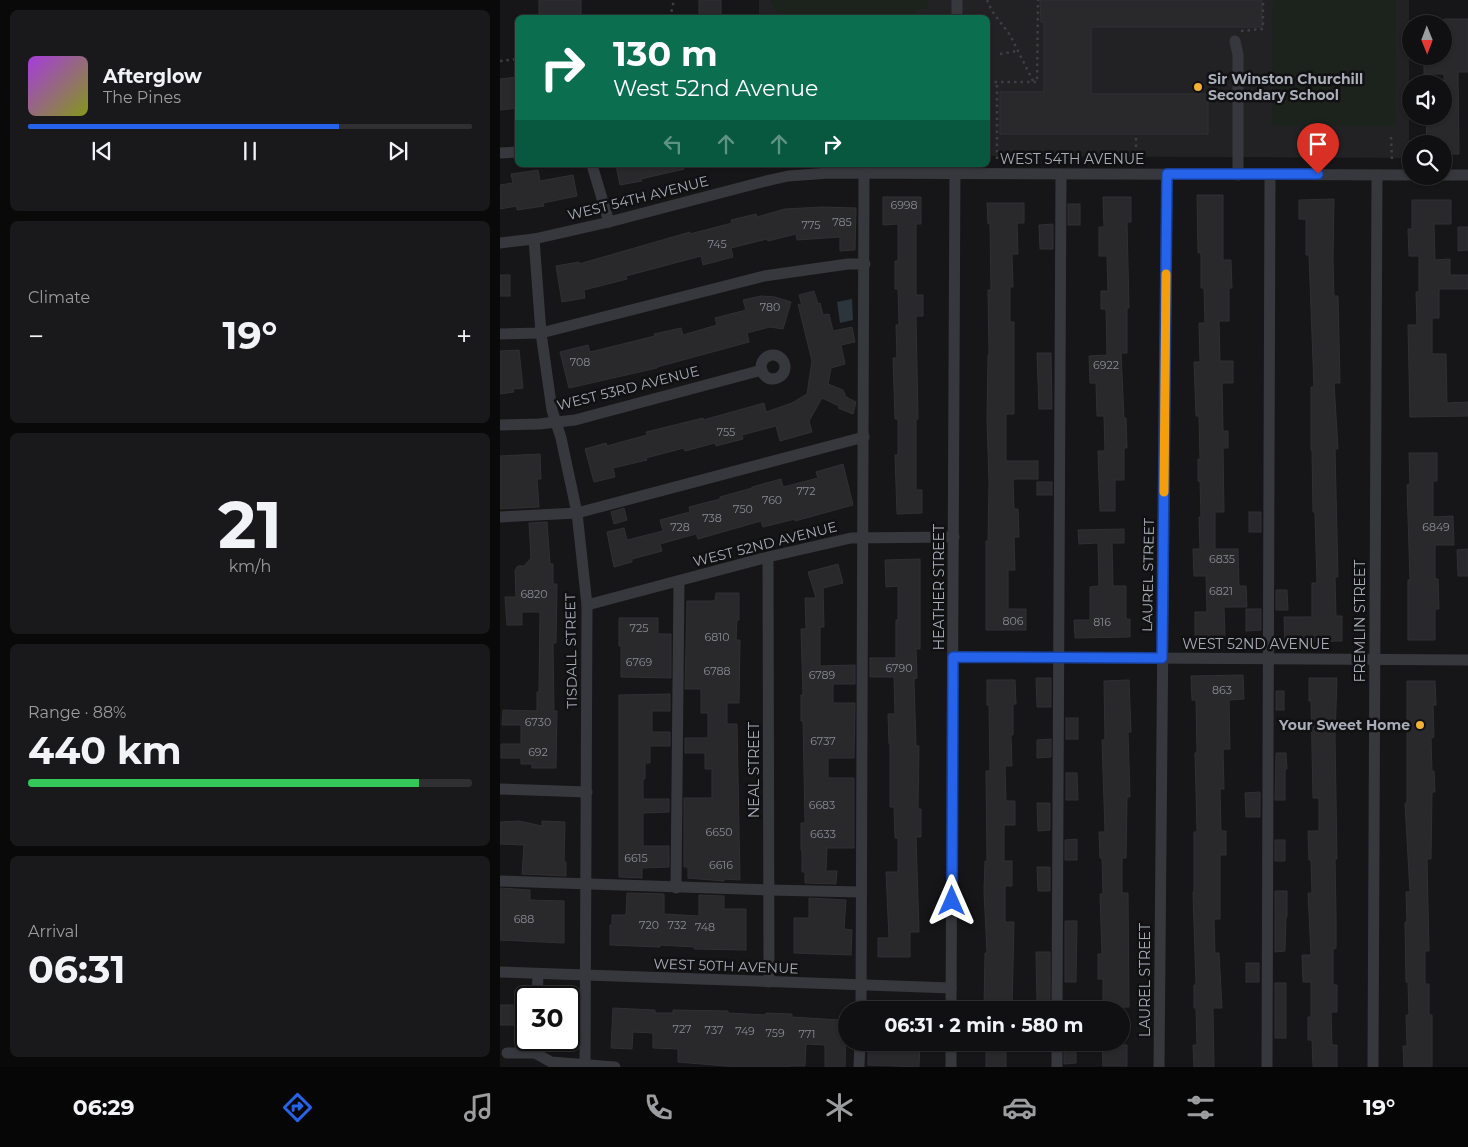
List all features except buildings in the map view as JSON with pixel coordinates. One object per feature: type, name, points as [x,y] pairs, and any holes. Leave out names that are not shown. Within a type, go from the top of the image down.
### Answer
[{"type":"street","points":[[957,0],[957,15]]},
{"type":"street","points":[[1235,41],[1238,55],[1238,174]]},
{"type":"street","points":[[500,153],[515,152]]},
{"type":"street","points":[[593,167],[608,222]]},
{"type":"street","name":"WEST 54TH AVENUE","points":[[500,243],[534,239],[608,222],[787,171],[864,173],[955,169],[1061,174],[1402,175]]},
{"type":"street","name":"HEATHER STREET","points":[[951,1001],[955,169]]},
{"type":"street","points":[[861,1001],[864,173]]},
{"type":"street","points":[[1057,1001],[1061,174]]},
{"type":"street","name":"LAUREL STREET","points":[[1159,1067],[1167,174]]},
{"type":"street","points":[[1267,1067],[1270,174]]},
{"type":"street","name":"FREMLIN STREET","points":[[1373,1067],[1377,175]]},
{"type":"street","points":[[1452,175],[1468,175]]},
{"type":"street","name":"TISDALL STREET","points":[[534,239],[541,332],[552,410],[577,513],[587,605],[585,1066]]},
{"type":"street","points":[[500,334],[541,332],[764,276],[848,264],[865,264]]},
{"type":"street","name":"WEST 53RD AVENUE","points":[[500,425],[574,420],[762,370]]},
{"type":"street","points":[[500,517],[577,513],[864,437]]},
{"type":"street","name":"WEST 52ND AVENUE","points":[[587,605],[768,557],[851,538],[954,537]]},
{"type":"street","name":"NEAL STREET","points":[[768,557],[769,982]]},
{"type":"street","points":[[676,888],[679,581]]},
{"type":"street","name":"WEST 52ND AVENUE","points":[[953,657],[1468,660]]},
{"type":"street","points":[[500,789],[587,792]]},
{"type":"street","points":[[500,881],[676,888],[861,892]]},
{"type":"street","name":"WEST 50TH AVENUE","points":[[500,972],[951,988]]},
{"type":"street","points":[[538,974],[538,986]]},
{"type":"street","points":[[860,1051],[860,1067]]},
{"type":"street","points":[[951,1051],[951,1067]]},
{"type":"street","points":[[1057,1051],[1057,1067]]},
{"type":"street","points":[[507,1053],[535,1053],[551,1065],[615,1067]]},
{"type":"path","points":[[671,15],[674,0]]},
{"type":"path","points":[[987,0],[992,11],[1010,35],[1033,82]]},
{"type":"path","points":[[990,82],[1037,82],[1038,0]]},
{"type":"path","points":[[1235,41],[1237,31],[1263,30],[1263,0]]},
{"type":"path","points":[[1000,54],[1017,51]]},
{"type":"path","points":[[500,61],[515,59]]},
{"type":"path","points":[[997,82],[997,159]]},
{"type":"path","points":[[1391,137],[1392,160]]},
{"type":"path","points":[[1136,138],[1136,159]]},
{"type":"shaded area","name":"Sir Winston Churchill Secondary School","points":[[759,0],[1409,0],[1409,15],[1402,15],[1402,65],[1409,65],[1409,75],[1402,75],[1402,125],[1409,125],[1409,135],[1402,135],[1402,158],[990,156],[990,15],[759,15]]},
{"type":"shaded area","points":[[770,0],[928,0],[928,9],[920,9],[916,15],[779,15]]},
{"type":"shaded area","points":[[1273,0],[1396,0],[1395,126],[1272,126]]},
{"type":"shaded area","points":[[852,299],[853,320],[840,323],[837,302]]},
{"type":"slow traffic","points":[[1164,492],[1166,274]]},
{"type":"place","name":"Sir Winston Churchill Secondary School","points":[[1198,87]]},
{"type":"place","name":"Your Sweet Home","points":[[1420,725]]},
{"type":"route","points":[[952,901],[953,657],[1162,658],[1167,174],[1318,174]]}]
